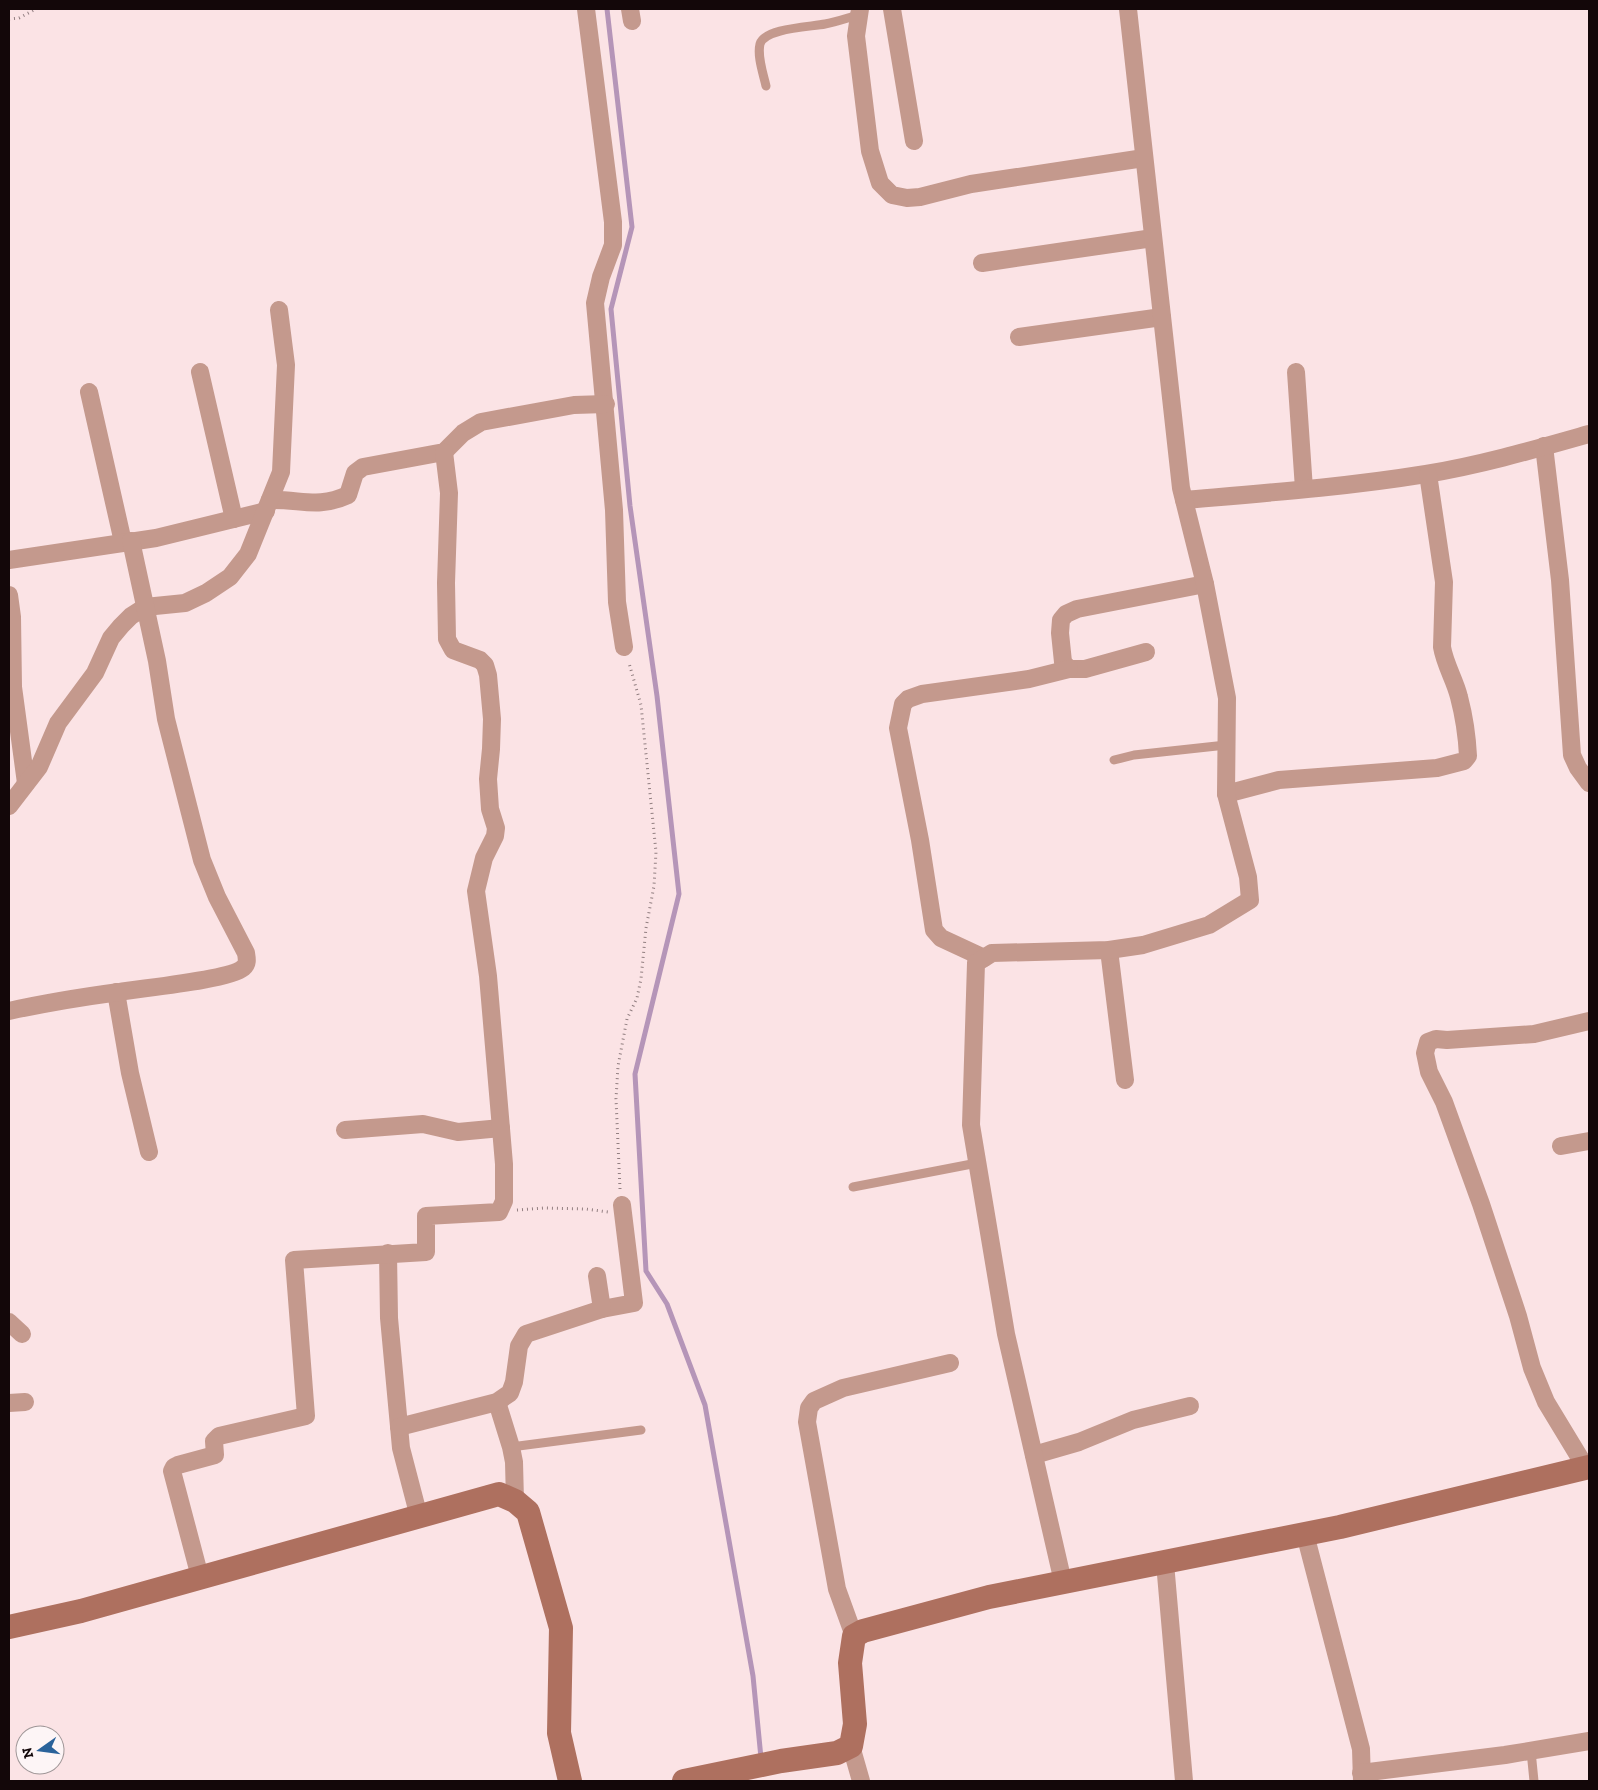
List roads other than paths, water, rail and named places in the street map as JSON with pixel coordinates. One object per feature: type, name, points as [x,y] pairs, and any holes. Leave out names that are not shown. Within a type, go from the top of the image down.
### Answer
[{"type":"street","points":[[586,9],[613,222],[613,245],[601,278],[595,303],[606,404],[614,510],[617,602],[624,647]]},
{"type":"street","points":[[894,9],[914,141]]},
{"type":"street","points":[[1063,1582],[1006,1334],[971,1125],[976,963],[992,953],[1108,950],[1143,945],[1209,925],[1250,900],[1248,877],[1226,794],[1226,698],[1205,584],[1181,488],[1128,9]]},
{"type":"street","points":[[859,12],[856,36],[870,151],[880,183],[892,195],[907,198],[920,197],[971,184],[1144,158]]},
{"type":"street","points":[[982,263],[1153,238]]},
{"type":"street","points":[[9,806],[38,768],[58,723],[95,673],[111,638],[131,616],[145,607],[185,603],[206,593],[230,577],[248,554],[281,472],[286,365],[279,310]]},
{"type":"street","points":[[1019,337],[1162,316]]},
{"type":"street","points":[[200,372],[234,519]]},
{"type":"street","points":[[1296,372],[1304,489]]},
{"type":"street","points":[[9,1011],[116,992],[202,980],[234,973],[244,967],[247,962],[246,953],[217,897],[202,860],[166,719],[157,661],[145,607],[89,392]]},
{"type":"street","points":[[9,560],[156,538],[234,519],[285,500],[318,504],[339,499],[348,495],[355,473],[363,467],[444,452],[463,433],[481,422],[574,405],[606,404]]},
{"type":"street","points":[[1184,500],[1348,485],[1428,474],[1589,434]]},
{"type":"street","points":[[1544,446],[1560,580],[1570,745],[1578,768],[1589,782]]},
{"type":"street","points":[[200,1577],[172,1471],[178,1465],[215,1455],[214,1441],[219,1436],[306,1416],[294,1260],[426,1252],[426,1216],[499,1212],[504,1201],[504,1164],[488,976],[476,891],[484,858],[495,836],[496,828],[490,809],[488,779],[492,719],[490,692],[486,665],[480,660],[453,650],[447,639],[446,583],[449,494],[444,452]]},
{"type":"street","points":[[1226,794],[1279,780],[1436,768],[1464,761],[1468,756],[1459,695],[1442,647],[1444,582],[1428,474]]},
{"type":"street","points":[[1069,669],[1063,662],[1060,633],[1061,620],[1066,614],[1077,609],[1205,584]]},
{"type":"street","points":[[9,594],[12,617],[13,687],[26,783]]},
{"type":"street","points":[[984,958],[941,938],[934,930],[920,840],[898,728],[903,704],[908,699],[922,694],[1029,679],[1069,669],[1085,668],[1146,652]]},
{"type":"street","points":[[1108,950],[1124,1080]]},
{"type":"street","points":[[116,992],[130,1072],[149,1152]]},
{"type":"street","points":[[854,1636],[863,1631],[989,1597],[1305,1534],[1587,1470],[1546,1402],[1532,1368],[1518,1316],[1480,1204],[1444,1102],[1429,1072],[1425,1053],[1428,1042],[1436,1039],[1447,1040],[1534,1034],[1589,1021]]},
{"type":"street","points":[[345,1130],[423,1124],[458,1132],[501,1128]]},
{"type":"street","points":[[1561,1146],[1589,1141]]},
{"type":"street","points":[[399,1427],[497,1402],[510,1393],[514,1382],[519,1346],[526,1334],[602,1309],[634,1303],[622,1205]]},
{"type":"street","points":[[388,1253],[389,1318],[401,1448],[419,1516]]},
{"type":"street","points":[[596,1276],[602,1309]]},
{"type":"street","points":[[9,1322],[22,1334]]},
{"type":"street","points":[[861,1781],[851,1746],[855,1724],[850,1663],[854,1636],[838,1589],[807,1422],[809,1408],[814,1401],[843,1388],[950,1363]]},
{"type":"street","points":[[497,1402],[514,1462],[515,1501]]},
{"type":"street","points":[[1034,1455],[1079,1442],[1133,1420],[1190,1406]]},
{"type":"street","points":[[9,1627],[81,1611],[499,1494],[515,1501],[528,1512],[561,1628],[559,1733],[570,1781]]},
{"type":"street","points":[[1305,1534],[1361,1749],[1361,1777],[1589,1741]]},
{"type":"street","points":[[1165,1563],[1184,1781]]},
{"type":"street","points":[[684,1781],[732,1774],[781,1761],[837,1753],[851,1746]]},
{"type":"lane","points":[[766,86],[759,52],[764,37],[777,32],[826,24],[859,12]]},
{"type":"lane","points":[[1114,760],[1134,755],[1226,745]]},
{"type":"lane","points":[[852,1187],[977,1163]]},
{"type":"lane","points":[[511,1446],[641,1430]]},
{"type":"lane","points":[[1531,1750],[1534,1781]]},
{"type":"waterway","points":[[607,9],[632,227],[611,309],[630,506],[657,696],[679,894],[635,1074],[646,1271],[667,1304],[705,1405],[753,1676],[761,1758]]}]
